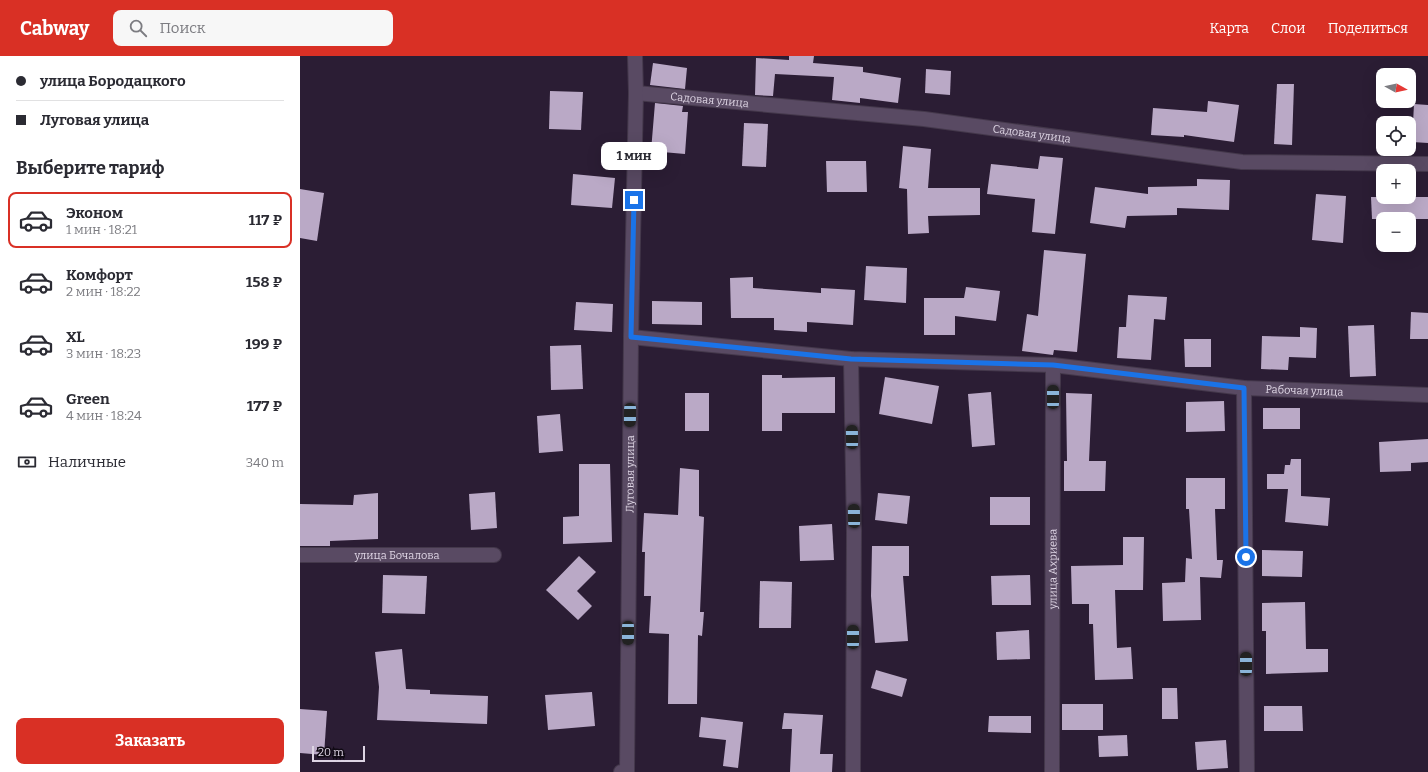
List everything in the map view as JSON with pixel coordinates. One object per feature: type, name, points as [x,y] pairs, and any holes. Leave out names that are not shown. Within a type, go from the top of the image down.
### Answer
[{"type":"street","name":"Луговая улица","points":[[626,772],[631,337],[636,93],[635,56]]},
{"type":"street","name":"Садовая улица","points":[[636,93],[924,119],[1242,162],[1428,164]]},
{"type":"street","name":"Рабочая улица","points":[[631,337],[851,359],[1053,365],[1244,388],[1428,395]]},
{"type":"street","points":[[851,359],[854,532],[852,772]]},
{"type":"street","name":"улица Ахриева","points":[[1052,772],[1053,365]]},
{"type":"street","points":[[1244,388],[1248,772]]},
{"type":"street","name":"улица Бочалова","points":[[300,555],[494,555]]},
{"type":"street","points":[[621,772],[626,772]]},
{"type":"building","points":[[789,56],[814,56],[813,63],[863,67],[863,72],[901,78],[898,103],[860,98],[860,103],[832,100],[834,77],[775,74],[773,96],[755,95],[756,58],[789,60]]},
{"type":"building","points":[[653,63],[687,68],[685,89],[650,85]]},
{"type":"building","points":[[926,69],[951,71],[950,95],[925,93]]},
{"type":"building","points":[[1277,84],[1294,84],[1292,145],[1274,144]]},
{"type":"building","points":[[550,91],[583,92],[581,130],[549,129]]},
{"type":"building","points":[[1208,101],[1239,105],[1234,142],[1184,135],[1184,137],[1151,135],[1153,108],[1207,112]]},
{"type":"building","points":[[655,103],[683,106],[682,112],[688,112],[685,154],[651,151]]},
{"type":"building","points":[[1416,104],[1428,105],[1428,143],[1416,142],[1416,116],[1413,116],[1414,108],[1416,108]]},
{"type":"building","points":[[744,123],[768,124],[766,167],[742,166]]},
{"type":"building","points":[[903,146],[931,149],[928,188],[980,188],[980,215],[928,216],[929,233],[908,234],[907,189],[899,188]]},
{"type":"building","points":[[1040,156],[1063,158],[1055,234],[1032,232],[1035,199],[987,194],[991,164],[1038,169]]},
{"type":"building","points":[[826,161],[866,161],[867,192],[827,192]]},
{"type":"building","points":[[573,174],[615,178],[612,208],[571,205]]},
{"type":"building","points":[[1197,179],[1230,180],[1229,210],[1177,208],[1177,215],[1127,216],[1125,228],[1090,223],[1095,187],[1148,194],[1148,187],[1197,186]]},
{"type":"building","points":[[300,189],[324,193],[317,241],[300,238]]},
{"type":"building","points":[[1316,194],[1346,196],[1343,243],[1312,240]]},
{"type":"building","points":[[1371,197],[1376,197],[1376,204],[1416,204],[1416,197],[1428,197],[1428,219],[1416,219],[1416,212],[1376,212],[1376,219],[1372,219]]},
{"type":"building","points":[[1044,250],[1086,254],[1077,352],[1054,350],[1053,355],[1022,351],[1027,314],[1038,316]]},
{"type":"building","points":[[866,266],[907,268],[906,303],[864,300]]},
{"type":"building","points":[[753,277],[753,288],[821,293],[821,288],[855,290],[853,325],[807,322],[807,332],[774,330],[774,318],[731,318],[730,278]]},
{"type":"building","points":[[966,287],[1000,291],[996,321],[955,316],[955,335],[924,335],[924,298],[964,298]]},
{"type":"building","points":[[1128,295],[1167,297],[1165,320],[1154,319],[1151,360],[1117,358],[1119,327],[1126,327]]},
{"type":"building","points":[[652,301],[702,302],[702,325],[652,324]]},
{"type":"building","points":[[576,302],[613,304],[612,332],[574,330]]},
{"type":"building","points":[[1411,312],[1428,313],[1428,339],[1410,339]]},
{"type":"building","points":[[1374,325],[1376,376],[1350,377],[1348,326]]},
{"type":"building","points":[[1300,327],[1317,328],[1316,358],[1289,357],[1288,370],[1261,369],[1262,336],[1300,337]]},
{"type":"building","points":[[1184,339],[1211,339],[1211,367],[1185,367]]},
{"type":"building","points":[[581,345],[583,389],[551,390],[550,346]]},
{"type":"building","points":[[762,375],[782,375],[782,378],[835,377],[835,413],[782,413],[782,431],[762,431]]},
{"type":"building","points":[[885,377],[939,386],[932,424],[879,414]]},
{"type":"building","points":[[991,392],[995,445],[972,447],[968,394]]},
{"type":"building","points":[[685,393],[709,393],[709,431],[685,431]]},
{"type":"building","points":[[1066,393],[1092,394],[1089,461],[1106,461],[1105,491],[1064,491],[1064,461],[1067,461]]},
{"type":"building","points":[[1224,401],[1225,431],[1186,432],[1186,402]]},
{"type":"building","points":[[1263,408],[1300,408],[1300,429],[1263,429]]},
{"type":"building","points":[[560,414],[563,451],[539,453],[537,416]]},
{"type":"building","points":[[1428,439],[1428,462],[1411,463],[1411,471],[1380,472],[1379,442]]},
{"type":"building","points":[[1291,459],[1301,459],[1301,496],[1330,498],[1328,526],[1285,522],[1288,489],[1267,489],[1267,474],[1284,474],[1285,465],[1290,465]]},
{"type":"building","points":[[579,464],[610,464],[612,542],[563,544],[563,517],[579,516]]},
{"type":"building","points":[[680,468],[699,470],[699,516],[704,517],[700,612],[704,612],[702,636],[698,635],[697,704],[668,704],[669,634],[649,633],[651,596],[644,596],[645,552],[642,552],[644,513],[678,515]]},
{"type":"building","points":[[1186,478],[1225,478],[1225,509],[1215,509],[1217,560],[1223,560],[1221,578],[1200,577],[1201,620],[1163,621],[1162,583],[1185,582],[1186,558],[1192,559],[1189,509],[1186,509]]},
{"type":"building","points":[[495,492],[497,528],[471,530],[469,494]]},
{"type":"building","points":[[378,493],[378,539],[330,541],[330,546],[300,546],[300,504],[353,505],[354,495]]},
{"type":"building","points":[[878,493],[910,496],[907,524],[875,520]]},
{"type":"building","points":[[990,497],[1030,497],[1030,525],[990,525]]},
{"type":"building","points":[[832,524],[834,560],[800,561],[799,526]]},
{"type":"building","points":[[1123,537],[1144,537],[1143,590],[1115,590],[1117,648],[1131,647],[1133,679],[1095,680],[1093,624],[1089,624],[1089,604],[1072,604],[1071,566],[1123,565]]},
{"type":"building","points":[[872,546],[909,546],[909,576],[903,576],[908,641],[875,643],[871,596]]},
{"type":"building","points":[[1262,550],[1303,551],[1302,577],[1262,576]]},
{"type":"building","points":[[579,556],[596,572],[577,591],[592,606],[578,620],[546,590]]},
{"type":"building","points":[[383,575],[427,576],[425,614],[382,613]]},
{"type":"building","points":[[1030,575],[1031,605],[992,605],[991,576]]},
{"type":"building","points":[[760,581],[792,582],[791,628],[759,628]]},
{"type":"building","points":[[1305,602],[1306,649],[1328,649],[1328,672],[1266,674],[1266,631],[1262,631],[1262,603]]},
{"type":"building","points":[[1029,630],[1030,659],[997,660],[996,632]]},
{"type":"building","points":[[402,649],[406,689],[430,690],[430,694],[488,696],[487,724],[377,720],[379,687],[375,652]]},
{"type":"building","points":[[876,670],[907,679],[902,697],[871,688]]},
{"type":"building","points":[[1162,688],[1177,688],[1178,719],[1162,719]]},
{"type":"building","points":[[592,692],[595,726],[548,730],[545,695]]},
{"type":"building","points":[[1062,704],[1103,704],[1103,730],[1062,730]]},
{"type":"building","points":[[1264,706],[1302,706],[1303,731],[1264,731]]},
{"type":"building","points":[[300,709],[327,711],[324,755],[300,753]]},
{"type":"building","points":[[784,713],[823,715],[820,754],[833,754],[832,772],[790,772],[792,729],[782,729]]},
{"type":"building","points":[[989,716],[1031,716],[1031,733],[988,732]]},
{"type":"building","points":[[701,717],[743,722],[738,768],[723,766],[726,740],[699,737]]},
{"type":"building","points":[[1127,735],[1128,756],[1099,757],[1098,736]]},
{"type":"building","points":[[1226,740],[1228,768],[1197,770],[1195,742]]},
{"type":"route","points":[[634,200],[631,337],[851,359],[1053,365],[1244,388],[1246,557]]}]
